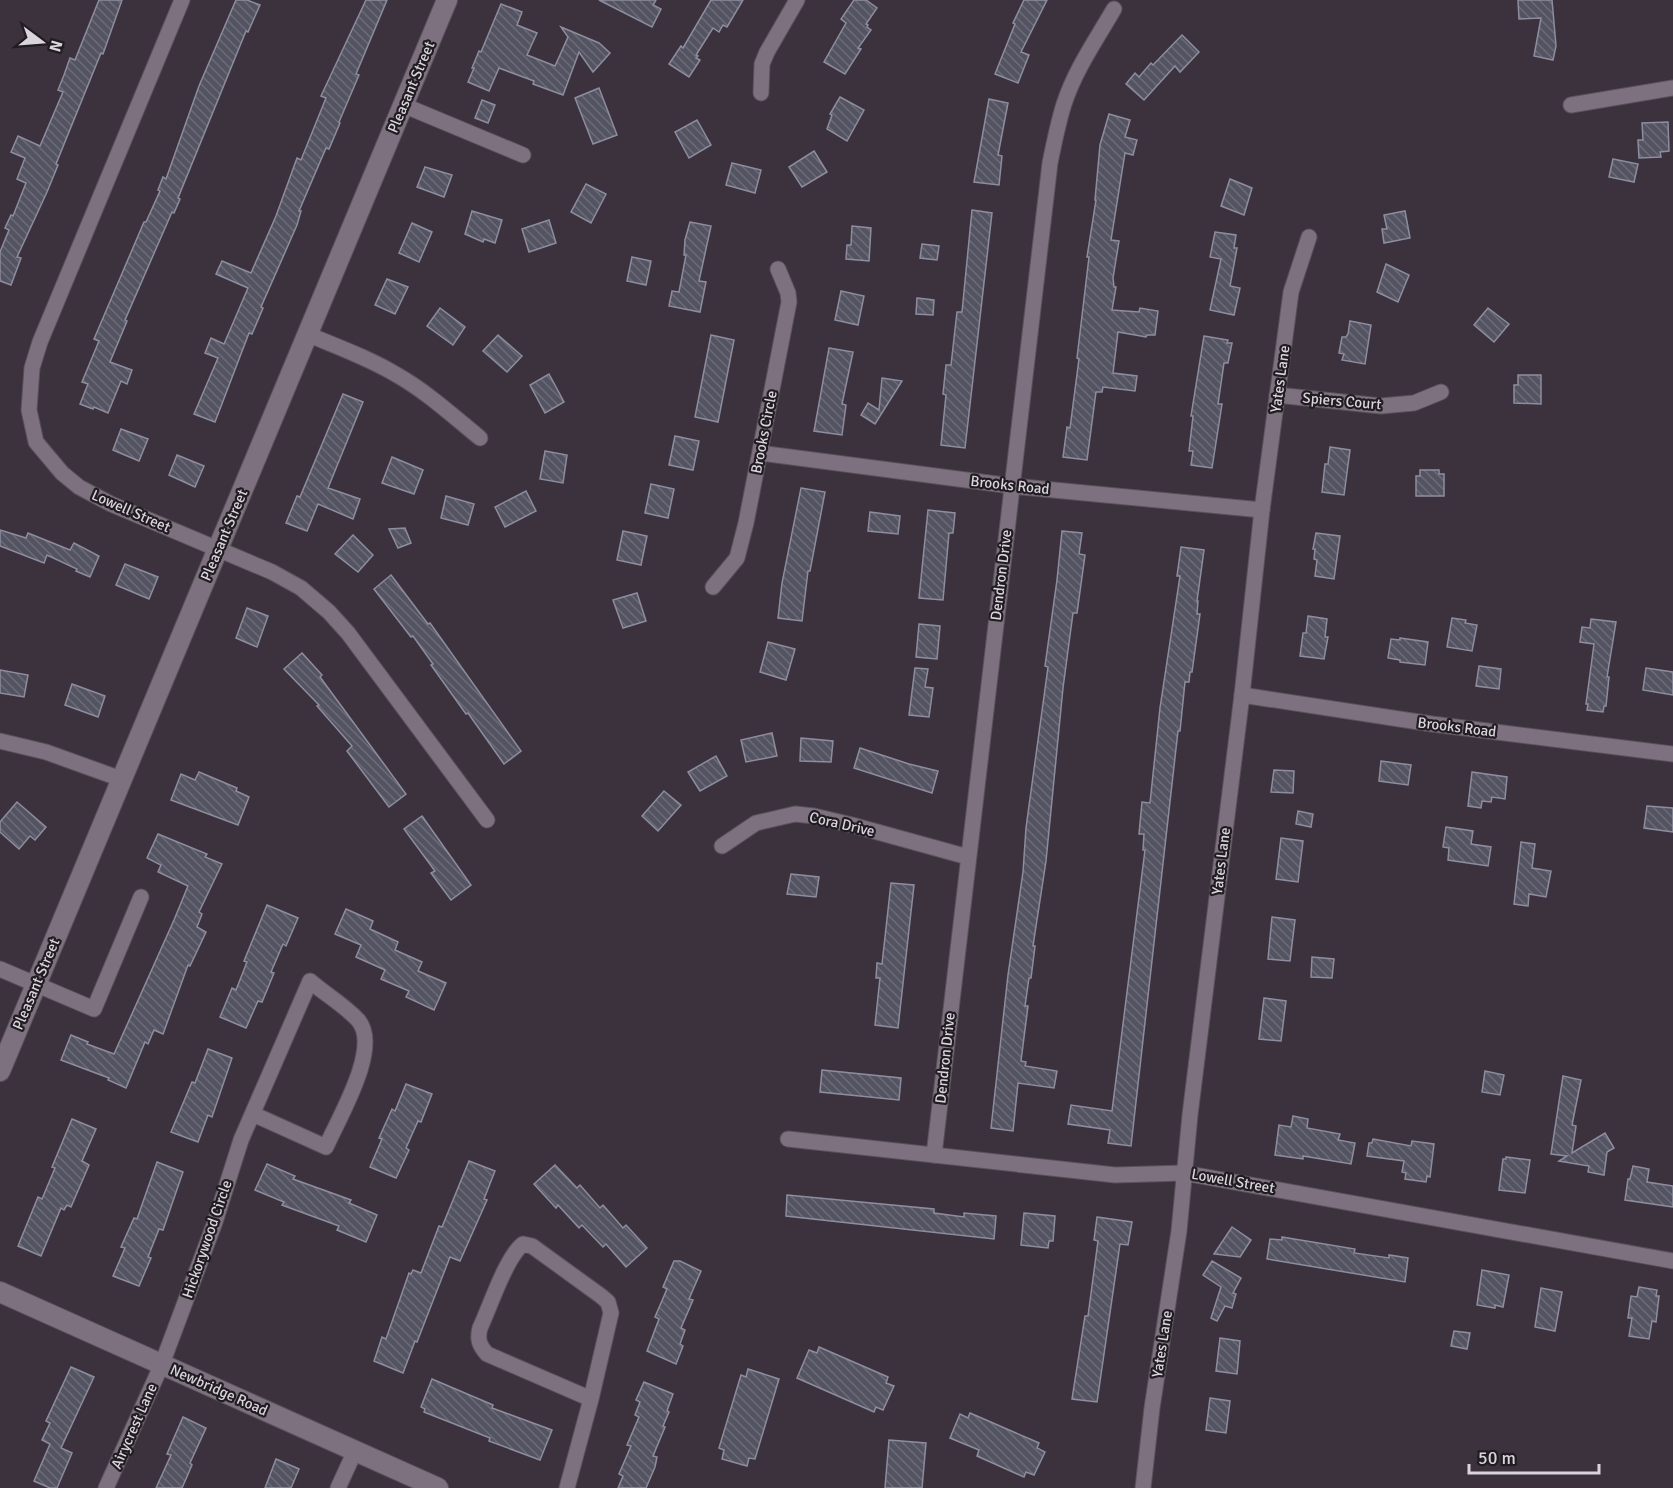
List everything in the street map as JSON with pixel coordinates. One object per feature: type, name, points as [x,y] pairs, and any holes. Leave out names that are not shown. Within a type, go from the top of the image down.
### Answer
[{"type":"street","name":"Lowell Street","points":[[182,0],[40,342],[32,368],[29,410],[36,442],[62,472],[79,487],[111,504],[272,572],[301,588],[329,612],[348,633],[486,820]]},
{"type":"street","name":"Pleasant Street","points":[[0,1071],[447,0]]},
{"type":"street","points":[[761,93],[762,64],[766,52],[797,0]]},
{"type":"street","name":"Dendron Drive","points":[[934,1155],[1050,163],[1056,132],[1074,79],[1114,9]]},
{"type":"street","points":[[1571,105],[1673,88]]},
{"type":"street","points":[[403,105],[523,155]]},
{"type":"street","name":"Yates Lane","points":[[1143,1488],[1152,1408],[1179,1231],[1191,1103],[1277,395],[1291,292],[1309,237]]},
{"type":"street","name":"Brooks Circle","points":[[713,587],[737,558],[760,453],[789,302],[788,293],[778,269]]},
{"type":"street","points":[[307,334],[365,358],[400,376],[480,438]]},
{"type":"street","name":"Spiers Court","points":[[1277,395],[1381,406],[1414,403],[1441,392]]},
{"type":"street","name":"Brooks Road","points":[[760,453],[1012,486],[1262,510]]},
{"type":"street","name":"Brooks Road","points":[[1242,696],[1432,724],[1673,754]]},
{"type":"street","points":[[0,741],[46,752],[121,779]]},
{"type":"street","name":"Cora Drive","points":[[722,846],[756,823],[795,814],[852,825],[968,857]]},
{"type":"street","points":[[0,969],[94,1009],[141,897]]},
{"type":"street","name":"Hickorywood Circle","points":[[162,1364],[215,1222],[241,1140],[310,981],[359,1021],[366,1043],[364,1059],[357,1078],[326,1146],[253,1114]]},
{"type":"street","name":"Lowell Street","points":[[788,1139],[1115,1175],[1184,1173],[1673,1261]]},
{"type":"street","points":[[567,1488],[591,1399],[611,1312],[608,1302],[532,1246],[524,1244],[517,1249],[509,1262],[480,1328],[478,1337],[480,1347],[487,1354],[591,1399]]},
{"type":"street","name":"Newbridge Road","points":[[0,1292],[438,1488]]},
{"type":"street","name":"Airycrest Lane","points":[[106,1488],[162,1364]]},
{"type":"street","points":[[338,1488],[355,1451]]},
{"type":"building","points":[[99,0],[122,0],[103,54],[101,53],[47,192],[17,257],[21,258],[11,285],[0,281],[0,252],[9,230],[5,228],[11,215],[13,216],[26,183],[17,179],[25,158],[11,152],[18,136],[40,146],[63,92],[58,90],[70,58],[75,60]]},
{"type":"building","points":[[236,0],[247,0],[260,5],[248,32],[246,31],[178,198],[180,199],[174,213],[172,212],[125,320],[127,321],[110,362],[132,370],[127,384],[121,381],[108,413],[94,407],[93,409],[80,404],[88,384],[82,382],[99,341],[94,339],[144,222],[160,191],[158,190],[163,177],[166,179],[199,86]]},
{"type":"building","points":[[366,0],[387,0],[356,74],[359,75],[340,123],[329,149],[326,148],[299,211],[301,211],[297,225],[261,307],[263,308],[252,334],[249,333],[215,422],[194,414],[218,358],[205,353],[211,338],[224,344],[248,288],[216,274],[222,261],[251,273],[276,216],[297,158],[301,160],[326,98],[321,96]]},
{"type":"building","points":[[599,0],[656,0],[653,5],[661,9],[652,27]]},
{"type":"building","points":[[711,0],[743,0],[727,27],[723,25],[719,32],[713,28],[696,55],[698,56],[696,58],[700,60],[689,77],[669,64],[681,46],[683,48]]},
{"type":"building","points":[[854,0],[866,0],[877,8],[866,24],[871,30],[858,48],[861,49],[845,74],[824,62],[846,23],[841,19]]},
{"type":"building","points":[[1024,0],[1047,0],[1021,52],[1029,55],[1018,83],[995,74],[1015,24],[1013,23]]},
{"type":"building","points":[[1518,0],[1552,0],[1556,46],[1553,60],[1534,56],[1541,18],[1519,19]]},
{"type":"building","points":[[501,4],[522,12],[517,25],[537,33],[527,55],[555,66],[568,37],[561,27],[599,43],[610,53],[593,72],[579,52],[563,95],[499,68],[489,91],[468,82],[479,51],[481,52]]},
{"type":"building","points":[[1182,35],[1199,52],[1180,72],[1175,66],[1144,100],[1126,84],[1135,73],[1139,77],[1151,63],[1153,65]]},
{"type":"building","points":[[599,88],[617,135],[593,144],[575,98]]},
{"type":"building","points":[[840,97],[864,110],[847,141],[827,129],[832,115],[830,114]]},
{"type":"building","points":[[989,99],[1008,103],[998,155],[1002,156],[999,185],[974,182]]},
{"type":"building","points":[[482,100],[495,105],[488,123],[475,118]]},
{"type":"building","points":[[1109,114],[1130,120],[1125,137],[1137,140],[1133,155],[1125,153],[1111,240],[1119,241],[1113,278],[1114,287],[1116,287],[1112,310],[1139,312],[1140,308],[1158,311],[1155,335],[1146,337],[1118,332],[1113,373],[1137,376],[1135,391],[1103,387],[1102,392],[1096,392],[1087,460],[1063,457],[1067,427],[1070,428],[1079,359],[1077,358],[1089,257],[1087,257],[1096,200],[1100,145]]},
{"type":"building","points":[[697,120],[711,145],[689,158],[675,132]]},
{"type":"building","points":[[1668,122],[1669,151],[1660,152],[1661,157],[1639,158],[1638,140],[1643,140],[1642,123]]},
{"type":"building","points":[[814,151],[827,172],[802,187],[789,167]]},
{"type":"building","points":[[1613,159],[1638,164],[1634,182],[1609,177]]},
{"type":"building","points":[[732,163],[761,170],[755,193],[726,185]]},
{"type":"building","points":[[425,167],[452,175],[444,197],[417,187]]},
{"type":"building","points":[[1230,179],[1252,188],[1244,215],[1221,206]]},
{"type":"building","points":[[586,184],[606,194],[591,223],[571,212]]},
{"type":"building","points":[[972,210],[992,213],[965,448],[941,445],[946,395],[943,394],[946,365],[951,365],[957,312],[962,312]]},
{"type":"building","points":[[472,211],[502,220],[495,243],[484,239],[483,242],[465,234]]},
{"type":"building","points":[[1405,211],[1410,238],[1384,243],[1382,229],[1387,229],[1384,215]]},
{"type":"building","points":[[549,220],[556,243],[529,252],[522,229]]},
{"type":"building","points":[[690,222],[711,226],[699,281],[706,282],[700,312],[669,306],[672,291],[679,292],[686,255],[684,255],[685,240]]},
{"type":"building","points":[[412,223],[432,232],[419,262],[399,253]]},
{"type":"building","points":[[852,226],[871,228],[869,261],[846,259],[847,245],[851,245]]},
{"type":"building","points":[[1215,232],[1236,235],[1234,248],[1237,248],[1230,286],[1240,288],[1234,315],[1210,310],[1221,259],[1210,257]]},
{"type":"building","points":[[922,244],[939,246],[937,260],[920,258]]},
{"type":"building","points":[[632,257],[651,261],[646,285],[627,281]]},
{"type":"building","points":[[1386,264],[1409,275],[1398,302],[1377,292]]},
{"type":"building","points":[[387,279],[408,287],[395,314],[375,305]]},
{"type":"building","points":[[841,291],[864,296],[858,325],[835,320]]},
{"type":"building","points":[[917,298],[934,300],[933,315],[916,314]]},
{"type":"building","points":[[440,308],[465,327],[453,345],[427,326]]},
{"type":"building","points":[[1488,308],[1509,324],[1494,342],[1474,325]]},
{"type":"building","points":[[1350,321],[1371,325],[1365,364],[1342,360],[1344,354],[1339,353],[1342,337],[1348,334]]},
{"type":"building","points":[[498,335],[522,356],[507,372],[483,351]]},
{"type":"building","points":[[711,335],[734,340],[718,422],[695,417]]},
{"type":"building","points":[[1204,336],[1228,340],[1227,343],[1232,343],[1228,363],[1224,363],[1218,404],[1222,404],[1212,468],[1191,465],[1193,451],[1189,451],[1193,416],[1191,416]]},
{"type":"building","points":[[829,348],[853,352],[842,404],[846,405],[842,435],[814,431]]},
{"type":"building","points":[[549,374],[564,402],[545,413],[530,385]]},
{"type":"building","points":[[1518,375],[1541,375],[1541,404],[1514,403],[1514,385],[1518,385]]},
{"type":"building","points":[[882,378],[902,381],[875,424],[861,415],[868,403],[879,410]]},
{"type":"building","points":[[343,394],[363,402],[328,488],[360,499],[353,519],[318,504],[307,531],[286,523],[297,496],[300,497]]},
{"type":"building","points":[[121,429],[148,439],[139,461],[113,450]]},
{"type":"building","points":[[675,436],[699,441],[693,470],[669,465]]},
{"type":"building","points":[[1330,447],[1350,450],[1344,495],[1322,492],[1325,464],[1328,464]]},
{"type":"building","points":[[545,451],[567,455],[563,483],[540,479]]},
{"type":"building","points":[[177,455],[204,466],[195,487],[169,475]]},
{"type":"building","points":[[392,457],[423,470],[414,494],[382,483]]},
{"type":"building","points":[[1420,470],[1439,470],[1439,474],[1444,474],[1444,496],[1416,496],[1416,476],[1420,476]]},
{"type":"building","points":[[651,484],[674,489],[668,518],[645,513]]},
{"type":"building","points":[[801,488],[825,492],[810,571],[808,571],[802,621],[778,618],[782,583]]},
{"type":"building","points":[[526,491],[536,511],[505,527],[495,507]]},
{"type":"building","points":[[446,496],[474,504],[468,525],[441,518]]},
{"type":"building","points":[[928,510],[955,513],[953,533],[949,533],[943,600],[919,598]]},
{"type":"building","points":[[870,512],[900,516],[898,534],[868,531]]},
{"type":"building","points":[[405,528],[411,543],[398,548],[389,529]]},
{"type":"building","points":[[0,530],[26,538],[28,533],[70,550],[74,543],[99,556],[90,577],[47,555],[44,563],[0,546]]},
{"type":"building","points":[[623,531],[647,536],[641,565],[617,560]]},
{"type":"building","points":[[1062,531],[1082,533],[1079,554],[1085,555],[1077,613],[1073,613],[1063,688],[1046,861],[1033,946],[1035,946],[1031,978],[1029,978],[1025,1006],[1028,1006],[1021,1061],[1026,1062],[1025,1066],[1057,1071],[1054,1088],[1018,1083],[1013,1131],[991,1128],[1008,975],[1023,872],[1026,828],[1048,667],[1045,666]]},
{"type":"building","points":[[1316,533],[1340,536],[1334,579],[1315,576],[1317,560],[1314,559],[1315,549],[1313,549]]},
{"type":"building","points":[[353,535],[373,555],[358,572],[335,554]]},
{"type":"building","points":[[1181,547],[1204,550],[1197,601],[1197,614],[1200,614],[1192,672],[1190,672],[1189,682],[1185,682],[1180,731],[1178,731],[1131,1146],[1108,1143],[1110,1130],[1068,1124],[1071,1105],[1112,1111],[1145,850],[1143,850],[1144,834],[1139,834],[1142,802],[1150,803],[1160,708],[1180,576],[1177,576]]},
{"type":"building","points":[[125,564],[158,577],[149,599],[116,585]]},
{"type":"building","points":[[391,575],[428,624],[430,623],[521,751],[504,764],[431,665],[433,664],[413,636],[411,637],[374,589]]},
{"type":"building","points":[[637,593],[646,621],[623,628],[613,600]]},
{"type":"building","points":[[247,608],[268,616],[257,647],[236,638]]},
{"type":"building","points":[[1308,616],[1327,619],[1325,637],[1328,637],[1324,659],[1300,656]]},
{"type":"building","points":[[1452,618],[1466,620],[1465,623],[1477,625],[1472,651],[1447,647]]},
{"type":"building","points":[[1591,619],[1616,622],[1607,677],[1609,677],[1606,706],[1603,712],[1587,710],[1588,704],[1586,704],[1594,644],[1580,642],[1582,627],[1590,628]]},
{"type":"building","points":[[919,624],[940,626],[937,659],[916,657]]},
{"type":"building","points":[[1400,638],[1428,642],[1425,665],[1388,658],[1391,639],[1400,640]]},
{"type":"building","points":[[768,642],[795,649],[786,680],[760,672]]},
{"type":"building","points":[[302,653],[322,675],[320,677],[406,794],[389,807],[347,751],[352,746],[317,706],[319,705],[284,669]]},
{"type":"building","points":[[1479,666],[1501,669],[1499,689],[1476,686]]},
{"type":"building","points":[[915,668],[928,669],[925,687],[933,688],[929,717],[909,715]]},
{"type":"building","points":[[1646,668],[1673,672],[1673,695],[1643,690]]},
{"type":"building","points":[[0,670],[28,675],[24,697],[0,693]]},
{"type":"building","points":[[72,684],[105,696],[98,717],[65,705]]},
{"type":"building","points":[[772,733],[777,756],[746,762],[741,740]]},
{"type":"building","points":[[801,738],[833,741],[831,762],[800,761]]},
{"type":"building","points":[[860,748],[938,771],[932,793],[854,768]]},
{"type":"building","points":[[716,756],[727,776],[700,791],[688,772]]},
{"type":"building","points":[[1381,761],[1411,765],[1408,785],[1379,781]]},
{"type":"building","points":[[1274,770],[1294,771],[1293,793],[1271,792]]},
{"type":"building","points":[[199,772],[237,788],[236,791],[249,797],[238,825],[171,800],[181,774],[195,780]]},
{"type":"building","points":[[1472,772],[1507,777],[1505,799],[1492,797],[1491,802],[1482,801],[1481,808],[1468,806]]},
{"type":"building","points":[[664,791],[681,805],[658,831],[642,816]]},
{"type":"building","points":[[17,802],[46,827],[35,840],[30,836],[19,849],[0,832],[0,822]]},
{"type":"building","points":[[1647,806],[1673,808],[1673,832],[1644,828]]},
{"type":"building","points":[[1298,811],[1313,814],[1311,827],[1296,824]]},
{"type":"building","points":[[422,816],[471,885],[451,900],[431,873],[435,871],[404,829]]},
{"type":"building","points":[[1446,827],[1473,831],[1471,844],[1491,847],[1488,866],[1448,860],[1449,848],[1443,847]]},
{"type":"building","points":[[158,834],[207,854],[205,857],[222,864],[199,912],[202,914],[197,927],[206,932],[190,966],[188,965],[163,1034],[154,1030],[148,1044],[145,1042],[126,1088],[108,1080],[109,1078],[61,1060],[71,1035],[114,1054],[174,920],[188,886],[158,872],[161,865],[147,858]]},
{"type":"building","points":[[1281,838],[1303,841],[1298,882],[1276,879]]},
{"type":"building","points":[[1521,842],[1535,844],[1532,868],[1551,871],[1546,897],[1529,894],[1528,906],[1514,904]]},
{"type":"building","points":[[791,874],[819,877],[816,897],[787,894]]},
{"type":"building","points":[[891,883],[914,885],[898,1028],[875,1025],[880,978],[876,978],[877,963],[882,964]]},
{"type":"building","points":[[267,905],[298,918],[271,972],[274,973],[262,1002],[258,1001],[246,1028],[220,1017],[232,988],[236,990],[247,962],[244,961]]},
{"type":"building","points":[[346,909],[373,921],[370,929],[398,942],[395,950],[422,962],[418,971],[446,983],[434,1010],[406,997],[409,991],[381,979],[385,970],[356,957],[361,945],[335,934]]},
{"type":"building","points":[[1272,917],[1295,920],[1290,961],[1268,959]]},
{"type":"building","points":[[1312,957],[1334,959],[1332,978],[1311,977]]},
{"type":"building","points":[[1264,998],[1286,1001],[1281,1041],[1259,1039]]},
{"type":"building","points":[[208,1049],[232,1058],[212,1117],[208,1115],[198,1142],[171,1132],[192,1082],[195,1083]]},
{"type":"building","points":[[822,1070],[901,1078],[899,1100],[820,1092]]},
{"type":"building","points":[[1485,1071],[1504,1075],[1500,1095],[1482,1092]]},
{"type":"building","points":[[1563,1076],[1581,1080],[1572,1125],[1576,1126],[1572,1153],[1605,1133],[1614,1148],[1607,1152],[1604,1175],[1588,1172],[1589,1166],[1559,1161],[1567,1156],[1551,1154]]},
{"type":"building","points":[[406,1084],[432,1094],[421,1122],[418,1121],[406,1148],[409,1150],[396,1178],[370,1167],[382,1139],[379,1138],[392,1109],[395,1111]]},
{"type":"building","points":[[1293,1116],[1308,1119],[1307,1128],[1340,1134],[1338,1140],[1355,1143],[1351,1164],[1303,1156],[1303,1159],[1275,1155],[1279,1125],[1291,1127]]},
{"type":"building","points":[[72,1119],[96,1129],[82,1161],[89,1165],[71,1207],[67,1205],[64,1210],[61,1208],[41,1256],[18,1246],[38,1197],[42,1199],[55,1168],[52,1167]]},
{"type":"building","points":[[1373,1139],[1411,1146],[1412,1141],[1434,1144],[1430,1177],[1427,1176],[1426,1182],[1405,1179],[1406,1173],[1402,1172],[1404,1161],[1367,1156],[1369,1143],[1372,1143]]},
{"type":"building","points":[[1506,1157],[1530,1160],[1525,1193],[1499,1190],[1503,1159]]},
{"type":"building","points":[[469,1161],[495,1171],[484,1199],[487,1200],[460,1261],[450,1257],[403,1373],[374,1361],[382,1337],[386,1339],[409,1273],[411,1274],[413,1270],[421,1273],[439,1226],[442,1227]]},
{"type":"building","points":[[157,1162],[183,1172],[163,1230],[159,1229],[148,1257],[151,1258],[139,1286],[113,1276],[125,1248],[121,1247],[134,1218],[137,1219]]},
{"type":"building","points":[[267,1164],[295,1176],[293,1179],[351,1200],[349,1203],[377,1215],[366,1242],[337,1230],[339,1226],[282,1205],[284,1202],[255,1190]]},
{"type":"building","points":[[555,1165],[577,1188],[580,1185],[600,1208],[603,1205],[623,1228],[626,1225],[647,1248],[626,1267],[606,1244],[603,1247],[582,1225],[579,1228],[534,1184]]},
{"type":"building","points":[[1633,1166],[1649,1169],[1647,1182],[1673,1186],[1673,1207],[1625,1200],[1628,1179],[1630,1179]]},
{"type":"building","points":[[787,1195],[934,1209],[934,1213],[964,1217],[964,1213],[996,1216],[994,1239],[786,1216]]},
{"type":"building","points":[[1024,1213],[1055,1216],[1053,1241],[1049,1241],[1048,1248],[1021,1245]]},
{"type":"building","points":[[1097,1217],[1132,1222],[1128,1245],[1120,1244],[1097,1402],[1072,1399],[1085,1316],[1088,1316],[1098,1241],[1094,1240]]},
{"type":"building","points":[[1232,1227],[1251,1240],[1240,1257],[1214,1254]]},
{"type":"building","points":[[1282,1237],[1355,1249],[1354,1253],[1408,1258],[1405,1282],[1267,1259],[1270,1239],[1282,1240]]},
{"type":"building","points":[[674,1261],[680,1261],[701,1271],[689,1299],[693,1300],[681,1328],[685,1330],[680,1344],[683,1346],[676,1364],[647,1351],[659,1319],[655,1317],[667,1289],[663,1287]]},
{"type":"building","points":[[1212,1261],[1241,1278],[1233,1293],[1236,1294],[1232,1308],[1225,1306],[1217,1321],[1211,1318],[1221,1287],[1203,1275]]},
{"type":"building","points":[[1482,1270],[1509,1275],[1503,1307],[1477,1305]]},
{"type":"building","points":[[1639,1287],[1657,1290],[1656,1296],[1659,1296],[1656,1322],[1652,1321],[1649,1339],[1629,1336],[1632,1318],[1628,1318],[1631,1296],[1637,1297]]},
{"type":"building","points":[[1541,1288],[1562,1292],[1555,1331],[1535,1327]]},
{"type":"building","points":[[1454,1331],[1470,1333],[1467,1349],[1451,1346]]},
{"type":"building","points":[[1220,1338],[1240,1341],[1237,1374],[1216,1371]]},
{"type":"building","points":[[819,1347],[888,1377],[886,1383],[894,1386],[883,1410],[876,1407],[874,1412],[797,1378],[809,1350],[817,1353]]},
{"type":"building","points":[[71,1367],[94,1377],[61,1448],[72,1453],[57,1488],[50,1488],[34,1481],[50,1444],[42,1440],[50,1423],[46,1421]]},
{"type":"building","points":[[748,1369],[779,1379],[755,1459],[749,1458],[747,1466],[722,1459],[724,1450],[719,1448],[741,1375],[746,1377]]},
{"type":"building","points":[[432,1379],[493,1405],[492,1408],[552,1430],[540,1460],[489,1441],[490,1438],[424,1412],[425,1409],[421,1407]]},
{"type":"building","points":[[644,1382],[673,1394],[667,1411],[669,1412],[653,1456],[657,1457],[655,1467],[646,1488],[618,1488],[623,1476],[619,1474],[631,1446],[627,1445],[639,1417],[635,1415],[640,1402],[636,1400]]},
{"type":"building","points":[[1210,1398],[1230,1401],[1226,1433],[1206,1430]]},
{"type":"building","points":[[970,1413],[1039,1443],[1037,1448],[1045,1452],[1034,1475],[1026,1472],[1024,1477],[977,1456],[979,1450],[950,1438],[960,1414],[968,1418]]},
{"type":"building","points":[[183,1417],[206,1428],[190,1463],[192,1465],[182,1488],[156,1488],[171,1455],[167,1454]]},
{"type":"building","points":[[889,1440],[926,1443],[922,1488],[885,1488]]},
{"type":"building","points":[[276,1459],[299,1469],[291,1488],[265,1488]]}]
